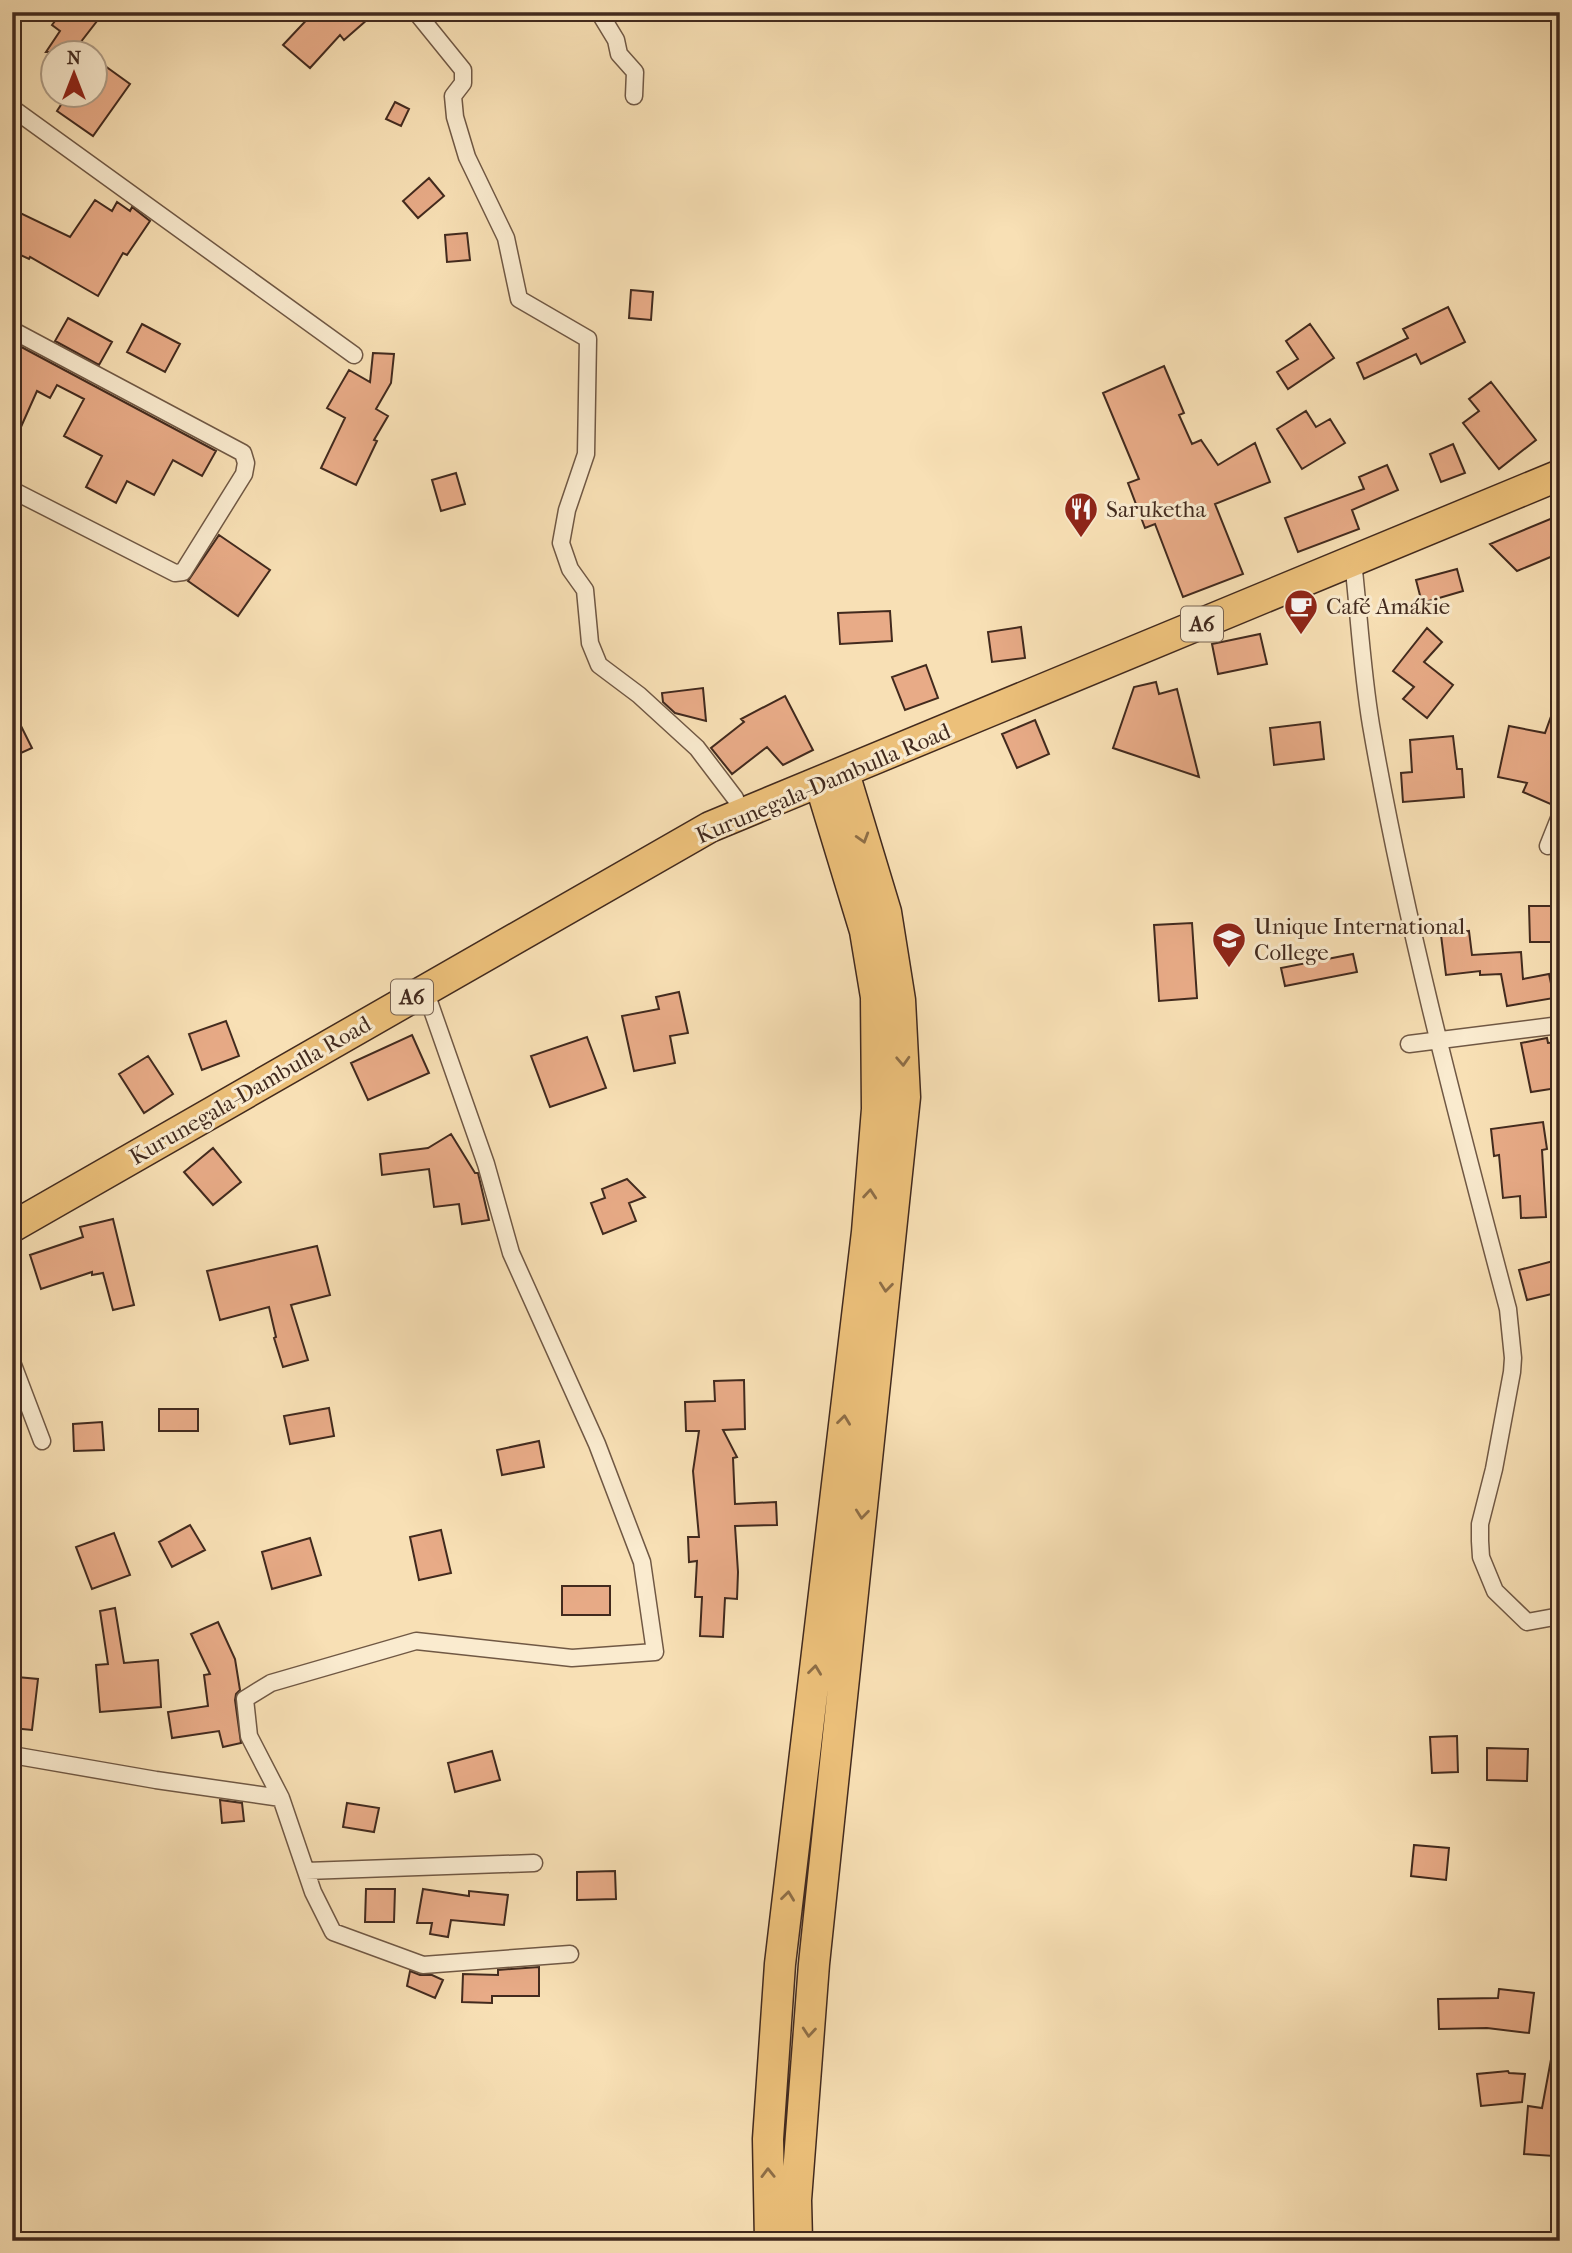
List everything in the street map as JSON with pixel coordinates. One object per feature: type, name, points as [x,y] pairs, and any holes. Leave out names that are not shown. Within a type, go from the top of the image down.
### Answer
[{"type":"highway","name":"Kurunegala-Dambulla Road","points":[[12,1227],[710,827],[1560,475]]},
{"type":"highway","points":[[770,2241],[768,2139],[780,1964],[867,1232],[877,1109],[876,998],[865,931],[832,778]]},
{"type":"highway","points":[[796,2241],[796,2200],[814,1964],[905,1097],[900,1000],[886,912],[832,778]]},
{"type":"street","points":[[416,12],[464,70],[463,83],[453,96],[455,117],[467,157],[506,237],[519,299],[588,339],[586,454],[567,510],[561,543],[570,569],[585,590],[590,643],[599,665],[639,695],[697,748],[735,798]]},
{"type":"street","points":[[599,12],[616,40],[619,54],[635,72],[634,96]]},
{"type":"street","points":[[12,108],[354,355]]},
{"type":"street","points":[[12,330],[243,453],[246,463],[244,474],[183,572],[175,573],[12,490]]},
{"type":"street","points":[[1353,561],[1371,723],[1404,891],[1438,1040],[1511,1330],[1512,1372],[1494,1469],[1480,1524],[1482,1557],[1495,1591],[1527,1622],[1560,1616]]},
{"type":"street","points":[[1548,846],[1560,816]]},
{"type":"street","points":[[425,990],[486,1164],[511,1253],[597,1444],[642,1562],[655,1653],[572,1658],[416,1641],[271,1684],[245,1699],[249,1736],[281,1798],[306,1871],[333,1933],[422,1965],[570,1954]]},
{"type":"street","points":[[1409,1044],[1560,1025]]},
{"type":"street","points":[[12,1362],[42,1441]]},
{"type":"street","points":[[12,1755],[281,1798]]},
{"type":"street","points":[[306,1871],[534,1863]]},
{"type":"building","points":[[62,12],[104,12],[84,38],[55,38],[60,31],[52,25]]},
{"type":"building","points":[[314,12],[376,12],[344,40],[340,35],[310,68],[283,45]]},
{"type":"building","points":[[108,68],[130,84],[93,136],[57,111],[59,108],[108,108]]},
{"type":"building","points":[[395,102],[409,109],[401,126],[386,119]]},
{"type":"building","points":[[429,178],[444,196],[418,218],[403,201]]},
{"type":"building","points":[[95,200],[112,211],[117,202],[130,211],[132,207],[150,221],[127,255],[123,253],[98,296],[30,257],[29,259],[12,251],[12,209],[70,237]]},
{"type":"building","points":[[467,233],[470,260],[447,262],[445,235]]},
{"type":"building","points":[[631,290],[653,292],[651,320],[629,318]]},
{"type":"building","points":[[1448,307],[1465,342],[1421,364],[1416,354],[1364,379],[1357,363],[1408,338],[1403,329]]},
{"type":"building","points":[[68,318],[112,342],[99,365],[55,341]]},
{"type":"building","points":[[142,324],[180,344],[165,372],[127,352]]},
{"type":"building","points":[[1310,324],[1334,358],[1288,389],[1277,372],[1298,359],[1286,341]]},
{"type":"building","points":[[12,342],[216,451],[202,476],[173,460],[154,495],[127,481],[116,503],[86,487],[102,456],[64,436],[84,399],[57,385],[50,398],[37,391],[12,447]]},
{"type":"building","points":[[373,353],[394,354],[391,383],[376,409],[388,416],[374,440],[377,441],[356,485],[321,468],[345,418],[327,408],[349,370],[370,382]]},
{"type":"building","points":[[1164,366],[1184,413],[1179,415],[1192,444],[1201,440],[1218,465],[1255,443],[1270,482],[1215,504],[1243,574],[1183,597],[1155,524],[1145,528],[1128,483],[1139,479],[1103,393]]},
{"type":"building","points":[[1491,382],[1536,440],[1499,469],[1463,423],[1479,411],[1469,399]]},
{"type":"building","points":[[1306,411],[1316,427],[1330,419],[1345,443],[1302,469],[1277,429]]},
{"type":"building","points":[[1453,444],[1465,473],[1441,482],[1430,454]]},
{"type":"building","points":[[1387,465],[1398,490],[1352,510],[1359,529],[1298,552],[1285,518],[1364,489],[1359,477]]},
{"type":"building","points":[[456,473],[465,504],[441,511],[432,480]]},
{"type":"building","points":[[1560,515],[1560,553],[1517,571],[1490,544]]},
{"type":"building","points":[[219,535],[270,570],[238,616],[188,581]]},
{"type":"building","points":[[1457,569],[1463,591],[1422,603],[1416,580]]},
{"type":"building","points":[[890,611],[892,641],[840,644],[838,613]]},
{"type":"building","points":[[1021,627],[1025,658],[992,662],[988,632]]},
{"type":"building","points":[[1427,628],[1442,642],[1424,662],[1453,685],[1427,718],[1403,699],[1414,687],[1393,671]]},
{"type":"building","points":[[1260,634],[1267,664],[1218,674],[1212,644]]},
{"type":"building","points":[[926,665],[938,698],[905,710],[892,677]]},
{"type":"building","points":[[1156,682],[1159,694],[1177,689],[1199,777],[1113,748],[1134,687]]},
{"type":"building","points":[[703,688],[706,721],[675,713],[663,702],[662,693]]},
{"type":"building","points":[[785,696],[813,750],[783,765],[767,747],[732,774],[711,748],[744,722],[741,719]]},
{"type":"building","points":[[1558,697],[1560,794],[1555,806],[1523,792],[1527,783],[1498,777],[1509,726],[1545,733]]},
{"type":"building","points":[[12,708],[32,748],[12,757]]},
{"type":"building","points":[[1035,720],[1049,754],[1017,768],[1002,734]]},
{"type":"building","points":[[1320,722],[1324,759],[1274,765],[1270,728]]},
{"type":"building","points":[[1453,736],[1457,769],[1462,769],[1464,797],[1403,802],[1401,773],[1412,772],[1410,740]]},
{"type":"building","points":[[1529,906],[1555,906],[1556,942],[1530,942]]},
{"type":"building","points":[[1192,923],[1197,998],[1159,1001],[1154,925]]},
{"type":"building","points":[[1469,931],[1472,955],[1521,952],[1523,979],[1549,974],[1554,998],[1507,1006],[1501,974],[1480,975],[1480,971],[1446,975],[1441,935]]},
{"type":"building","points":[[1353,954],[1357,972],[1285,986],[1281,968]]},
{"type":"building","points":[[679,992],[688,1033],[670,1036],[675,1063],[634,1071],[622,1016],[659,1009],[656,997]]},
{"type":"building","points":[[226,1021],[239,1056],[202,1070],[189,1034]]},
{"type":"building","points":[[412,1035],[429,1073],[368,1100],[351,1063]]},
{"type":"building","points":[[587,1037],[606,1088],[550,1107],[531,1056]]},
{"type":"building","points":[[1547,1038],[1548,1043],[1560,1042],[1560,1084],[1556,1085],[1557,1088],[1531,1092],[1521,1043]]},
{"type":"building","points":[[148,1056],[173,1094],[144,1113],[119,1074]]},
{"type":"building","points":[[1543,1122],[1547,1149],[1542,1150],[1546,1217],[1521,1218],[1520,1196],[1503,1198],[1499,1155],[1494,1156],[1491,1129]]},
{"type":"building","points":[[451,1134],[475,1173],[478,1173],[489,1220],[462,1224],[459,1204],[434,1207],[429,1169],[382,1175],[380,1154],[428,1148]]},
{"type":"building","points":[[213,1148],[241,1182],[213,1205],[184,1172]]},
{"type":"building","points":[[627,1179],[645,1197],[629,1203],[636,1221],[603,1234],[591,1203],[605,1198],[602,1189]]},
{"type":"building","points":[[113,1219],[134,1305],[113,1310],[103,1273],[92,1275],[92,1272],[41,1289],[30,1255],[83,1237],[80,1227]]},
{"type":"building","points":[[317,1246],[330,1295],[291,1305],[308,1360],[283,1367],[274,1338],[276,1337],[269,1307],[220,1320],[207,1271]]},
{"type":"building","points":[[1557,1260],[1560,1292],[1527,1300],[1519,1270]]},
{"type":"building","points":[[744,1380],[745,1429],[723,1430],[737,1457],[733,1458],[735,1504],[776,1502],[777,1525],[735,1526],[737,1599],[725,1598],[723,1637],[700,1636],[702,1597],[695,1597],[697,1561],[689,1562],[688,1537],[699,1537],[693,1471],[699,1431],[686,1431],[685,1402],[715,1401],[714,1381]]},
{"type":"building","points":[[329,1408],[334,1436],[290,1444],[284,1416]]},
{"type":"building","points":[[159,1409],[198,1409],[198,1431],[159,1431]]},
{"type":"building","points":[[102,1422],[104,1450],[74,1451],[73,1424]]},
{"type":"building","points":[[539,1441],[544,1467],[502,1475],[497,1450]]},
{"type":"building","points":[[190,1525],[205,1550],[172,1567],[159,1542]]},
{"type":"building","points":[[441,1530],[451,1573],[419,1580],[410,1537]]},
{"type":"building","points":[[114,1533],[130,1575],[92,1589],[76,1547]]},
{"type":"building","points":[[310,1538],[321,1575],[272,1589],[262,1552]]},
{"type":"building","points":[[562,1586],[610,1586],[610,1615],[562,1615]]},
{"type":"building","points":[[115,1608],[124,1663],[158,1660],[161,1707],[100,1712],[96,1665],[108,1664],[100,1611]]},
{"type":"building","points":[[218,1622],[235,1659],[240,1690],[235,1700],[241,1743],[223,1747],[219,1731],[172,1738],[168,1712],[208,1706],[204,1675],[210,1674],[191,1634]]},
{"type":"building","points":[[17,1677],[38,1679],[32,1730],[12,1728]]},
{"type":"building","points":[[1457,1736],[1458,1772],[1432,1773],[1430,1737]]},
{"type":"building","points":[[1487,1748],[1528,1749],[1527,1781],[1487,1780]]},
{"type":"building","points":[[492,1751],[500,1780],[455,1792],[448,1763]]},
{"type":"building","points":[[220,1800],[242,1803],[244,1821],[222,1823]]},
{"type":"building","points":[[347,1803],[379,1808],[374,1832],[343,1827]]},
{"type":"building","points":[[1414,1845],[1449,1848],[1446,1880],[1411,1876]]},
{"type":"building","points":[[615,1871],[616,1899],[577,1900],[577,1872]]},
{"type":"building","points":[[366,1889],[395,1889],[394,1922],[365,1922]]},
{"type":"building","points":[[423,1889],[469,1896],[469,1891],[508,1895],[504,1925],[451,1920],[448,1937],[430,1934],[432,1923],[417,1923]]},
{"type":"building","points":[[539,1967],[539,1996],[492,1996],[492,2003],[462,2002],[463,1974],[498,1975],[498,1970]]},
{"type":"building","points":[[410,1971],[443,1980],[435,1998],[407,1986]]},
{"type":"building","points":[[1499,1989],[1534,1993],[1529,2033],[1487,2028],[1439,2029],[1438,1999],[1498,1998]]},
{"type":"building","points":[[1552,2054],[1560,2055],[1560,2104],[1557,2104],[1554,2156],[1524,2154],[1528,2106],[1542,2108]]},
{"type":"building","points":[[1508,2071],[1525,2074],[1522,2102],[1481,2106],[1477,2074]]},
{"type":"place","name":"Saruketha","points":[[1081,539]]},
{"type":"place","name":"Café Amákie","points":[[1301,636]]},
{"type":"place","name":"Unique International College","points":[[1229,969]]}]
